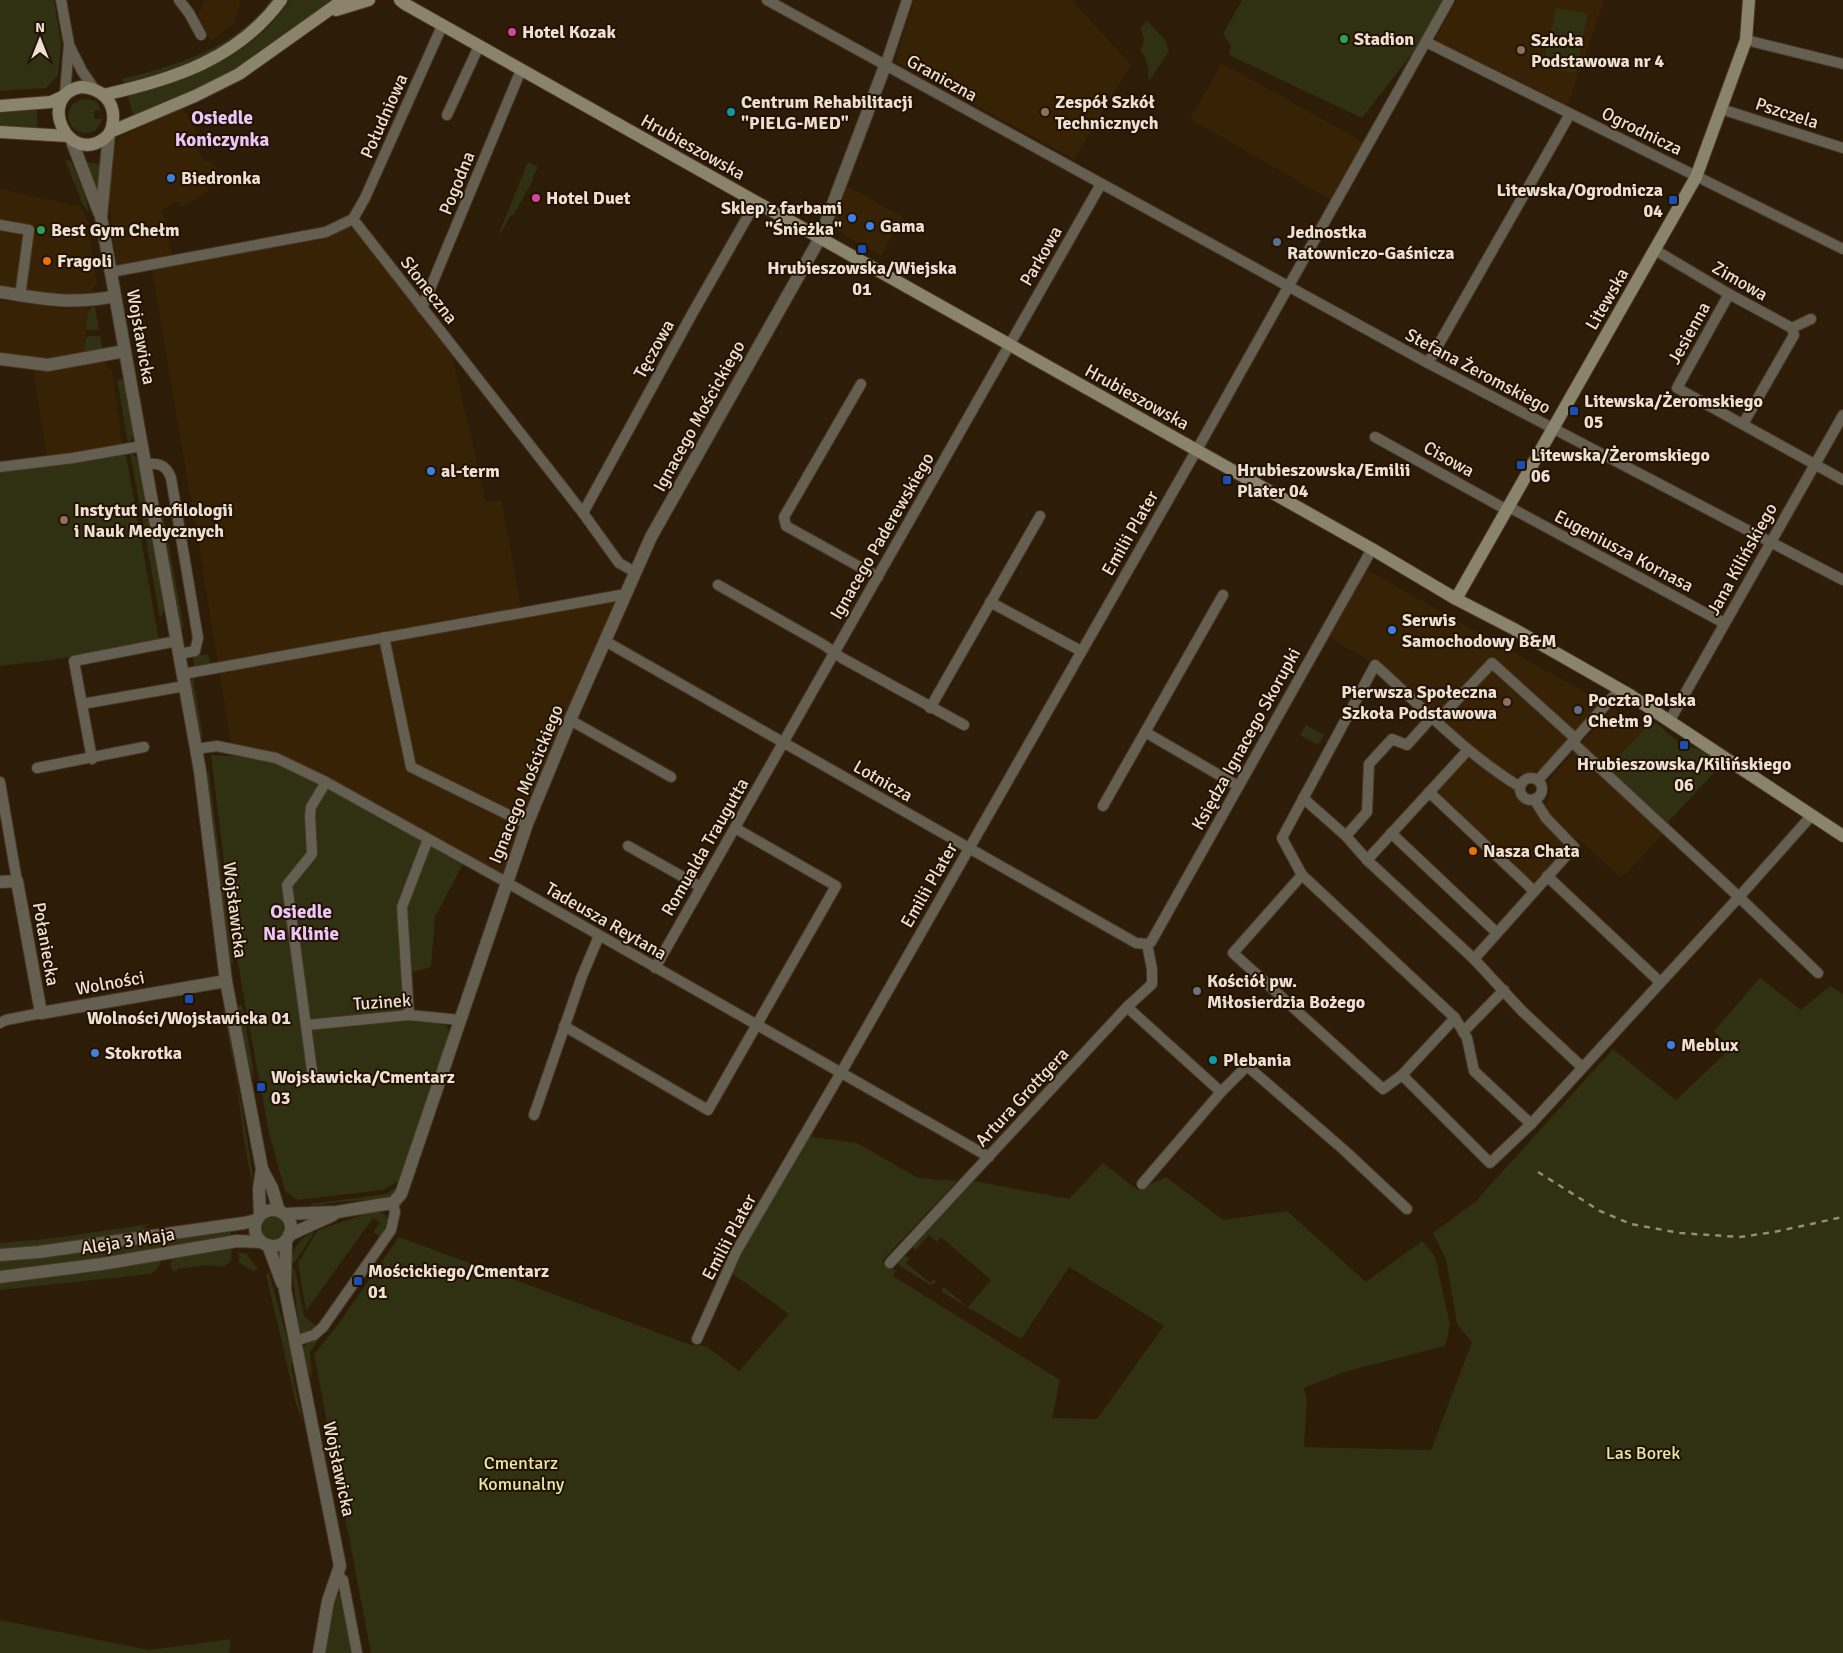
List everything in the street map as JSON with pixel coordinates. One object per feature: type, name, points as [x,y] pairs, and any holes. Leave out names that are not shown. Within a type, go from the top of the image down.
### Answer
[{"type":"main road","points":[[99,92],[162,78],[217,57],[241,42],[255,30],[281,0]]},
{"type":"main road","points":[[65,95],[58,116],[61,129],[77,142],[91,144],[101,140],[121,126],[195,96],[239,74],[343,0]]},
{"type":"main road","points":[[327,13],[370,0]]},
{"type":"main road","name":"Hrubieszowska","points":[[388,0],[402,2],[1372,549],[1456,599],[1620,689],[1670,720],[1843,836]]},
{"type":"main road","name":"Litewska","points":[[1456,599],[1696,177],[1746,40],[1749,0]]},
{"type":"main road","points":[[0,106],[51,102],[71,90],[81,87],[99,92],[110,102],[113,110],[110,133]]},
{"type":"main road","points":[[0,132],[69,137]]},
{"type":"street","points":[[61,0],[68,44],[65,95]]},
{"type":"street","points":[[179,0],[190,13],[201,35]]},
{"type":"street","name":"Graniczna","points":[[767,0],[1101,184]]},
{"type":"street","points":[[885,66],[907,0]]},
{"type":"street","name":"Emilii Plater","points":[[697,1340],[736,1252],[841,1073],[1196,450],[1449,0]]},
{"type":"street","name":"Południowa","points":[[353,219],[365,198],[442,26]]},
{"type":"street","points":[[1746,40],[1843,64]]},
{"type":"street","name":"Ogrodnicza","points":[[1426,42],[1843,249]]},
{"type":"street","points":[[68,44],[82,71],[99,92]]},
{"type":"street","points":[[447,115],[479,46]]},
{"type":"street","name":"Ignacego Mościckiego","points":[[393,1203],[404,1187],[506,882],[527,824],[570,720],[651,537],[820,238],[885,66]]},
{"type":"street","name":"Pogodna","points":[[422,308],[521,70]]},
{"type":"street","name":"Pszczela","points":[[1721,109],[1843,148]]},
{"type":"street","points":[[1428,363],[1570,114]]},
{"type":"street","name":"Wojsławicka","points":[[101,217],[110,133]]},
{"type":"street","name":"Wojsławicka","points":[[69,137],[101,217],[112,272],[196,749],[226,981],[262,1169],[282,1213]]},
{"type":"street","name":"Stefana Żeromskiego","points":[[1101,184],[1428,363],[1843,580]]},
{"type":"street","name":"Parkowa","points":[[1009,345],[1101,184]]},
{"type":"street","name":"Tęczowa","points":[[583,513],[756,202]]},
{"type":"street","points":[[112,272],[326,232],[353,219]]},
{"type":"street","name":"Słoneczna","points":[[353,219],[583,513],[619,563],[635,572]]},
{"type":"street","points":[[0,226],[29,230],[20,296]]},
{"type":"street","name":"Zimowa","points":[[1655,250],[1729,294],[1792,328]]},
{"type":"street","points":[[0,292],[58,301],[96,300],[115,296]]},
{"type":"street","name":"Jesienna","points":[[1729,294],[1677,388],[1742,424]]},
{"type":"street","points":[[1811,319],[1792,328],[1794,335],[1742,424],[1843,480]]},
{"type":"street","name":"Ignacego Paderewskiego","points":[[783,743],[1009,345]]},
{"type":"street","points":[[0,359],[48,365],[125,351]]},
{"type":"street","points":[[861,384],[784,517],[786,526],[878,577]]},
{"type":"street","name":"Jana Kilińskiego","points":[[1670,720],[1843,415]]},
{"type":"street","name":"Cisowa","points":[[1375,437],[1508,509]]},
{"type":"street","points":[[0,467],[73,458],[142,446]]},
{"type":"street","points":[[145,464],[160,464],[166,468],[171,478],[198,638],[195,651],[179,654]]},
{"type":"street","name":"Eugeniusza Kornasa","points":[[1508,509],[1724,623]]},
{"type":"street","points":[[930,708],[1040,516]]},
{"type":"street","name":"Księdza Ignacego Skorupki","points":[[1147,944],[1151,942],[1372,549]]},
{"type":"street","points":[[718,585],[964,726]]},
{"type":"street","points":[[82,704],[384,636],[626,594]]},
{"type":"street","points":[[1103,806],[1223,595]]},
{"type":"street","points":[[990,602],[1081,651]]},
{"type":"street","points":[[384,636],[411,767],[527,824]]},
{"type":"street","name":"Lotnicza","points":[[605,640],[1136,943],[1147,944]]},
{"type":"street","points":[[92,758],[74,661],[177,641]]},
{"type":"street","points":[[1346,836],[1367,812],[1370,764],[1392,740],[1406,744],[1435,719],[1492,663],[1818,974]]},
{"type":"street","points":[[1474,959],[1574,847],[1546,818],[1534,799],[1524,797],[1520,787],[1499,774],[1468,750],[1375,665],[1282,838],[1302,875],[1455,1018],[1466,1038],[1474,1070],[1531,1124]]},
{"type":"street","points":[[1538,780],[1620,689]]},
{"type":"street","points":[[570,720],[671,777]]},
{"type":"street","points":[[1145,732],[1238,786]]},
{"type":"street","name":"Romualda Traugutta","points":[[655,968],[783,743]]},
{"type":"street","name":"Tadeusza Reytana","points":[[196,749],[217,746],[276,758],[326,782],[506,882],[989,1157]]},
{"type":"street","points":[[37,768],[144,747]]},
{"type":"street","points":[[1367,860],[1468,750]]},
{"type":"street","points":[[1520,787],[1526,779],[1533,778],[1538,780],[1541,784],[1542,792],[1534,799]]},
{"type":"street","name":"Połaniecka","points":[[0,782],[41,1013]]},
{"type":"street","points":[[312,1078],[307,1025],[287,885],[312,854],[311,807],[326,782]]},
{"type":"street","points":[[1429,792],[1534,891]]},
{"type":"street","points":[[1303,798],[1346,836],[1367,860],[1474,959],[1522,1011],[1582,1067]]},
{"type":"street","points":[[1402,1074],[1490,1163],[1531,1124],[1812,815]]},
{"type":"street","points":[[564,1026],[708,1110],[758,1026],[836,886],[735,828]]},
{"type":"street","points":[[1391,834],[1497,933]]},
{"type":"street","points":[[409,1015],[402,907],[428,840]]},
{"type":"street","points":[[628,846],[701,887]]},
{"type":"street","points":[[1302,875],[1234,953],[1383,1089],[1402,1074],[1455,1018]]},
{"type":"street","points":[[1547,876],[1660,982]]},
{"type":"street","name":"Połaniecka","points":[[0,882],[17,881]]},
{"type":"street","points":[[534,1114],[582,976],[599,936]]},
{"type":"street","name":"Artura Grottgera","points":[[890,1263],[1127,1007],[1152,984],[1152,969],[1147,944]]},
{"type":"street","name":"Wolności","points":[[0,1023],[41,1013],[226,981]]},
{"type":"street","points":[[1463,1032],[1504,990]]},
{"type":"street","points":[[1127,1007],[1221,1092]]},
{"type":"street","name":"Tuzinek","points":[[307,1025],[409,1015],[460,1020]]},
{"type":"street","points":[[1142,1184],[1221,1092],[1247,1066],[1344,1150],[1407,1209]]},
{"type":"street","name":"Wojsławicka","points":[[259,1217],[259,1189],[262,1169]]},
{"type":"street","points":[[294,1341],[314,1335],[323,1327],[391,1230],[395,1212],[393,1203],[337,1212],[282,1213],[266,1211],[259,1217],[255,1231],[265,1243],[275,1246],[288,1237],[337,1212]]},
{"type":"street","points":[[282,1213],[290,1224],[288,1237]]},
{"type":"street","name":"Aleja 3 Maja","points":[[0,1256],[244,1223],[259,1217]]},
{"type":"street","name":"Wojsławicka","points":[[285,1290],[288,1237]]},
{"type":"street","name":"Aleja 3 Maja","points":[[0,1277],[102,1264],[237,1240],[265,1243]]},
{"type":"street","name":"Wojsławicka","points":[[265,1243],[285,1290],[338,1551],[340,1566],[338,1576],[343,1580],[357,1653]]},
{"type":"street","points":[[319,1653],[328,1601],[338,1576]]},
{"type":"shaded area","points":[[205,0],[241,0],[233,24],[211,41],[197,17]]},
{"type":"shaded area","name":"Zespół Szkół Technicznych","points":[[914,0],[1072,0],[1131,65],[1074,159],[895,61]]},
{"type":"shaded area","name":"Szkoła Podstawowa nr 4","points":[[1457,0],[1604,0],[1568,105],[1436,41],[1436,37]]},
{"type":"shaded area","points":[[1222,63],[1365,143],[1331,200],[1190,119]]},
{"type":"shaded area","points":[[182,107],[201,139],[198,150],[205,161],[213,161],[218,171],[202,181],[208,191],[181,207],[177,201],[161,211],[164,216],[172,255],[117,266],[110,211],[109,172],[111,157],[118,138]]},
{"type":"shaded area","points":[[847,186],[903,217],[881,256],[832,227]]},
{"type":"shaded area","points":[[0,189],[81,207],[87,221],[97,285],[93,287],[93,296],[81,298],[0,288]]},
{"type":"shaded area","points":[[353,219],[449,343],[486,502],[501,500],[522,612],[626,594],[506,882],[326,782],[217,746],[231,743],[151,265],[325,233]]},
{"type":"shaded area","points":[[0,300],[68,309],[92,307],[87,316],[86,338],[82,351],[84,353],[58,360],[0,353]]},
{"type":"shaded area","points":[[105,360],[106,366],[112,370],[122,444],[47,457],[33,368],[67,368]]},
{"type":"shaded area","points":[[1366,569],[1602,702],[1539,771],[1514,776],[1512,788],[1534,809],[1548,803],[1549,780],[1613,708],[1666,741],[1668,822],[1671,825],[1624,876],[1620,877],[1578,838],[1533,885],[1432,790],[1469,750],[1382,668],[1328,637]]},
{"type":"green space","points":[[0,0],[54,0],[61,43],[58,75],[46,88],[0,91]]},
{"type":"green space","points":[[271,0],[276,0],[238,38],[194,62],[124,84],[122,79],[185,60],[222,43],[256,17]]},
{"type":"green space","points":[[289,0],[333,0],[264,48],[243,66],[185,94],[133,115],[127,94],[196,72],[237,51],[256,38],[273,21]]},
{"type":"green space","points":[[1242,0],[1444,0],[1422,41],[1362,118],[1229,55],[1231,46],[1223,34]]},
{"type":"green space","points":[[1556,8],[1588,14],[1575,73],[1543,66]]},
{"type":"green space","points":[[1147,21],[1166,41],[1169,51],[1150,80],[1148,79],[1146,60],[1140,50],[1144,39],[1140,29]]},
{"type":"green space","points":[[88,99],[97,102],[101,110],[94,111],[95,119],[103,119],[96,130],[86,133],[72,127],[69,113],[71,106],[78,101]]},
{"type":"green space","points":[[37,110],[37,129],[0,127],[0,111]]},
{"type":"green space","points":[[65,160],[71,161],[85,195],[89,213],[83,205]]},
{"type":"green space","points":[[83,162],[101,164],[97,195]]},
{"type":"green space","points":[[528,162],[538,167],[533,180],[513,216],[511,215],[500,234],[499,233]]},
{"type":"green space","points":[[92,307],[95,307],[99,330],[86,330],[87,316]]},
{"type":"green space","points":[[89,336],[100,336],[103,352],[83,352],[86,338]]},
{"type":"green space","points":[[124,379],[134,436],[128,443],[117,380]]},
{"type":"green space","points":[[130,452],[138,459],[147,511],[141,512]]},
{"type":"green space","points":[[126,455],[159,641],[51,660],[0,666],[0,471]]},
{"type":"green space","points":[[160,514],[163,514],[184,628],[181,629]]},
{"type":"green space","points":[[142,517],[148,517],[165,609],[160,618]]},
{"type":"green space","points":[[208,654],[210,664],[194,667],[193,656]]},
{"type":"green space","points":[[193,677],[203,737],[200,737],[199,734],[190,681]]},
{"type":"green space","points":[[1649,721],[1658,724],[1680,742],[1709,754],[1723,763],[1667,823],[1608,767],[1642,732]]},
{"type":"green space","points":[[1306,725],[1324,735],[1318,745],[1300,735]]},
{"type":"green space","points":[[211,755],[276,758],[465,860],[435,917],[431,967],[406,974],[409,1015],[446,1026],[450,1032],[403,1178],[383,1190],[298,1200],[285,1191],[269,1133],[241,981],[231,919]]},
{"type":"green space","points":[[206,772],[209,772],[233,964],[230,964]]},
{"type":"green space","points":[[1760,978],[1801,1010],[1830,986],[1843,994],[1843,1653],[371,1653],[314,1354],[337,1326],[399,1237],[691,1345],[706,1346],[739,1371],[789,1314],[734,1275],[726,1272],[804,1136],[857,1143],[918,1178],[957,1181],[882,1261],[896,1271],[893,1276],[1060,1380],[1052,1418],[1097,1419],[1164,1326],[1069,1267],[1021,1339],[942,1292],[941,1289],[945,1288],[968,1307],[991,1280],[941,1237],[937,1242],[929,1235],[915,1251],[913,1247],[974,1181],[1069,1199],[1103,1163],[1138,1190],[1166,1177],[1223,1220],[1287,1211],[1366,1282],[1422,1241],[1435,1256],[1450,1325],[1445,1346],[1344,1372],[1304,1388],[1307,1400],[1304,1447],[1431,1450],[1472,1342],[1457,1324],[1446,1259],[1433,1233],[1475,1202],[1613,1049],[1676,1100],[1731,1048],[1714,1031]]},
{"type":"green space","points":[[242,1005],[254,1080],[248,1062],[237,1006]]},
{"type":"green space","points":[[225,1008],[252,1169],[253,1188],[244,1140],[236,1077],[223,1010]]},
{"type":"green space","points":[[400,1185],[391,1195],[383,1199],[312,1206],[311,1204],[386,1194]]},
{"type":"green space","points":[[371,1212],[381,1213],[388,1220],[381,1237],[373,1232],[380,1223],[373,1218],[306,1311],[298,1263],[318,1230]]},
{"type":"green space","points":[[273,1217],[281,1220],[284,1228],[281,1236],[273,1239],[265,1236],[262,1228],[265,1220]]},
{"type":"green space","points":[[149,1224],[145,1228],[149,1229],[143,1232],[71,1243],[0,1250],[0,1243],[54,1238]]},
{"type":"green space","points":[[231,1232],[231,1236],[77,1263],[0,1272],[0,1260]]},
{"type":"green space","points":[[313,1232],[313,1235],[292,1264],[293,1254],[297,1245],[304,1237]]},
{"type":"green space","points":[[232,1246],[231,1260],[224,1267],[206,1265],[177,1269],[177,1272],[172,1270],[170,1264],[175,1256]]},
{"type":"green space","points":[[239,1252],[247,1254],[258,1270],[252,1271],[239,1262]]},
{"type":"green space","points":[[903,1255],[910,1258],[906,1263],[930,1283],[934,1279],[936,1283],[930,1285],[900,1266],[898,1261]]},
{"type":"green space","points":[[162,1260],[157,1270],[150,1274],[0,1290],[0,1282]]},
{"type":"green space","points":[[292,1269],[295,1269],[304,1316],[317,1327],[304,1333],[299,1330]]},
{"type":"green space","points":[[269,1273],[293,1359],[291,1366],[303,1422],[315,1454],[296,1404],[266,1274]]},
{"type":"green space","points":[[323,1333],[310,1352],[312,1378],[304,1361],[304,1347]]},
{"type":"green space","points":[[336,1594],[342,1596],[352,1653],[325,1653]]},
{"type":"green space","points":[[0,1620],[149,1650],[231,1639],[229,1653],[0,1653]]},
{"type":"railway","points":[[1538,1172],[1600,1211],[1631,1224],[1680,1233],[1740,1237],[1774,1232],[1843,1217]]},
{"type":"place","name":"Hotel Kozak","points":[[512,32]]},
{"type":"place","name":"Stadion","points":[[1344,39]]},
{"type":"place","name":"Szkoła Podstawowa nr 4","points":[[1521,50]]},
{"type":"place","name":"Centrum Rehabilitacji \"PIELG-MED\"","points":[[731,112]]},
{"type":"place","name":"Zespół Szkół Technicznych","points":[[1045,112]]},
{"type":"place","name":"Biedronka","points":[[171,178]]},
{"type":"place","name":"Hotel Duet","points":[[536,198]]},
{"type":"place","name":"Litewska/Ogrodnicza 04","points":[[1673,200]]},
{"type":"place","name":"Sklep z farbami \"Śnieżka\"","points":[[852,218]]},
{"type":"place","name":"Gama","points":[[870,226]]},
{"type":"place","name":"Best Gym Chełm","points":[[41,230]]},
{"type":"place","name":"Jednostka Ratowniczo-Gaśnicza","points":[[1277,242]]},
{"type":"place","name":"Hrubieszowska/Wiejska 01","points":[[862,249]]},
{"type":"place","name":"Fragoli","points":[[47,261]]},
{"type":"place","name":"Litewska/Żeromskiego 05","points":[[1574,411]]},
{"type":"place","name":"Litewska/Żeromskiego 06","points":[[1521,465]]},
{"type":"place","name":"al-term","points":[[431,471]]},
{"type":"place","name":"Hrubieszowska/Emilii Plater 04","points":[[1227,480]]},
{"type":"place","name":"Instytut Neofilologii i Nauk Medycznych","points":[[64,520]]},
{"type":"place","name":"Serwis Samochodowy B&M","points":[[1392,630]]},
{"type":"place","name":"Pierwsza Społeczna Szkoła Podstawowa","points":[[1507,702]]},
{"type":"place","name":"Poczta Polska Chełm 9","points":[[1578,710]]},
{"type":"place","name":"Hrubieszowska/Kilińskiego 06","points":[[1684,745]]},
{"type":"place","name":"Nasza Chata","points":[[1473,851]]},
{"type":"place","name":"Kościół pw. Miłosierdzia Bożego","points":[[1197,991]]},
{"type":"place","name":"Wolności/Wojsławicka 01","points":[[189,999]]},
{"type":"place","name":"Meblux","points":[[1671,1045]]},
{"type":"place","name":"Stokrotka","points":[[95,1053]]},
{"type":"place","name":"Plebania","points":[[1213,1060]]},
{"type":"place","name":"Wojsławicka/Cmentarz 03","points":[[261,1087]]},
{"type":"place","name":"Mościckiego/Cmentarz 01","points":[[358,1281]]},
{"type":"district","name":"Osiedle Koniczynka","points":[[222,128]]},
{"type":"district","name":"Osiedle Na Klinie","points":[[301,922]]},
{"type":"park label","name":"Las Borek","points":[[1643,1453]]},
{"type":"park label","name":"Cmentarz Komunalny","points":[[521,1474]]}]
